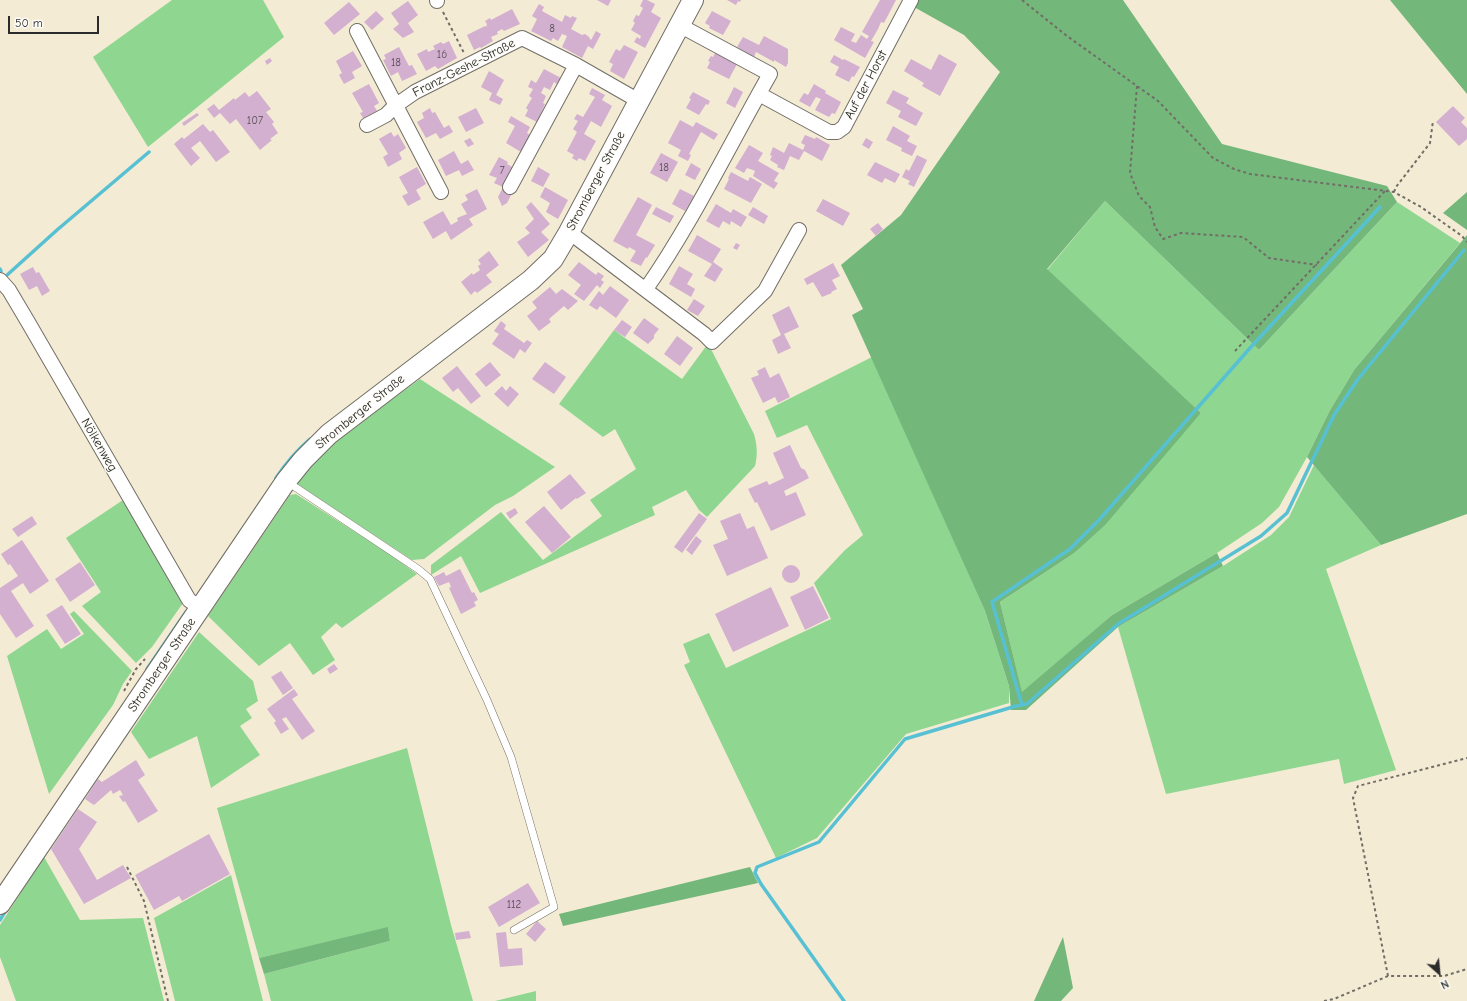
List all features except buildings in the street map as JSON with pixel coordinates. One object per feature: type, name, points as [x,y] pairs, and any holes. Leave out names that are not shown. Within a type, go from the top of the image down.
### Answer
[{"type":"main road","name":"Stromberger Straße","points":[[0,904],[286,481],[303,460],[329,434],[531,280],[553,259],[569,232],[693,0]]},
{"type":"street","name":"Auf der Horst","points":[[759,94],[829,132],[837,132],[844,127],[911,0]]},
{"type":"street","points":[[646,289],[663,265],[724,160],[770,74],[680,25]]},
{"type":"street","points":[[357,31],[441,192]]},
{"type":"street","name":"Franz-Geshe-Straße","points":[[367,125],[386,114],[414,92],[522,38],[576,65],[639,101]]},
{"type":"street","points":[[510,187],[576,65]]},
{"type":"street","points":[[569,232],[646,289],[704,334],[712,342],[766,291],[799,230]]},
{"type":"street","name":"Nölkenweg","points":[[0,280],[9,290],[28,322],[189,600],[200,608]]},
{"type":"lane","points":[[286,481],[418,569],[430,579],[487,700],[511,757],[554,907],[514,930]]},
{"type":"path","points":[[437,0],[470,64]]},
{"type":"path","points":[[1022,0],[1067,36],[1158,102],[1214,158],[1234,169],[1250,174],[1394,192],[1421,207],[1462,236],[1467,242]]},
{"type":"path","points":[[1137,86],[1130,173],[1139,196],[1150,207],[1155,227],[1163,239],[1181,233],[1243,237],[1269,258],[1317,265]]},
{"type":"path","points":[[1394,192],[1396,187],[1430,143],[1433,121]]},
{"type":"path","points":[[1236,351],[1385,191]]},
{"type":"path","points":[[1388,976],[1353,798],[1358,786],[1467,758]]},
{"type":"path","points":[[127,867],[144,901],[168,1001]]},
{"type":"path","points":[[1324,1001],[1334,999],[1388,976],[1444,976],[1467,969]]},
{"type":"green space","points":[[172,0],[263,0],[284,37],[148,147],[93,57]]},
{"type":"green space","points":[[918,0],[1123,0],[1222,144],[1387,186],[1397,202],[1259,350],[1105,201],[1047,269],[1201,413],[1105,525],[1073,554],[1000,602],[1022,692],[1112,615],[1217,553],[1223,566],[1118,627],[1026,710],[1011,710],[1009,686],[985,611],[852,315],[863,309],[841,265],[901,215],[1000,72],[964,35],[914,7]]},
{"type":"green space","points":[[1390,0],[1467,0],[1467,94]]},
{"type":"green space","points":[[1467,192],[1467,230],[1443,213]]},
{"type":"green space","points":[[1105,201],[1259,350],[1397,202],[1460,243],[1354,370],[1329,412],[1307,457],[1279,507],[1262,523],[1217,553],[1112,615],[1022,693],[1000,602],[1073,554],[1201,413],[1047,270]]},
{"type":"green space","points":[[1467,235],[1467,514],[1381,545],[1307,457],[1329,412],[1354,370]]},
{"type":"green space","points":[[614,330],[682,379],[707,345],[712,351],[754,434],[757,450],[755,466],[707,517],[699,510],[686,490],[652,507],[655,515],[480,593],[461,556],[431,575],[431,565],[501,512],[543,560],[602,516],[590,500],[636,469],[615,429],[603,437],[559,404]]},
{"type":"green space","points":[[872,357],[985,611],[1009,686],[1009,703],[906,734],[817,838],[776,858],[684,665],[690,662],[683,644],[709,633],[726,668],[831,619],[814,583],[845,550],[863,535],[807,425],[777,438],[765,411]]},
{"type":"green space","points":[[420,379],[555,467],[513,496],[495,505],[424,559],[412,560],[295,483],[337,439]]},
{"type":"green space","points":[[1314,465],[1381,545],[1326,569],[1396,770],[1344,784],[1339,759],[1166,794],[1118,627],[1223,566],[1271,535],[1289,517]]},
{"type":"green space","points":[[296,494],[388,553],[417,574],[342,628],[336,623],[321,637],[335,660],[313,675],[290,643],[259,666],[208,616],[290,495]]},
{"type":"green space","points":[[123,500],[183,603],[152,647],[136,663],[82,606],[101,592],[66,538]]},
{"type":"green space","points":[[74,611],[132,671],[123,684],[113,705],[49,794],[7,656],[47,629],[61,649],[84,634],[70,614]]},
{"type":"green space","points":[[199,632],[253,681],[258,701],[246,709],[252,718],[240,726],[260,755],[211,788],[197,736],[149,759],[131,732]]},
{"type":"green space","points":[[407,748],[451,925],[473,1001],[271,1001],[264,974],[390,941],[388,928],[259,958],[217,808]]},
{"type":"green space","points":[[44,857],[80,920],[143,918],[164,1001],[16,1001],[0,957],[0,925]]},
{"type":"green space","points":[[750,867],[758,883],[563,926],[559,914]]},
{"type":"green space","points":[[231,875],[263,1001],[175,1001],[154,918]]},
{"type":"green space","points":[[388,927],[390,941],[264,974],[259,958]]},
{"type":"green space","points":[[1063,937],[1073,988],[1061,1001],[1034,1001]]},
{"type":"green space","points":[[536,991],[536,1001],[495,1001]]},
{"type":"waterway","points":[[6,276],[57,230],[149,152]]},
{"type":"waterway","points":[[1022,705],[992,602],[1070,549],[1099,520],[1250,348],[1380,207]]},
{"type":"waterway","points":[[844,1001],[761,884],[755,873],[757,867],[819,842],[905,739],[1027,704],[1118,624],[1261,536],[1287,513],[1334,415],[1358,379],[1464,250]]},
{"type":"waterway","points":[[276,478],[292,457],[310,439]]},
{"type":"waterway","points":[[147,669],[186,612]]},
{"type":"waterway","points":[[0,920],[6,910]]}]
